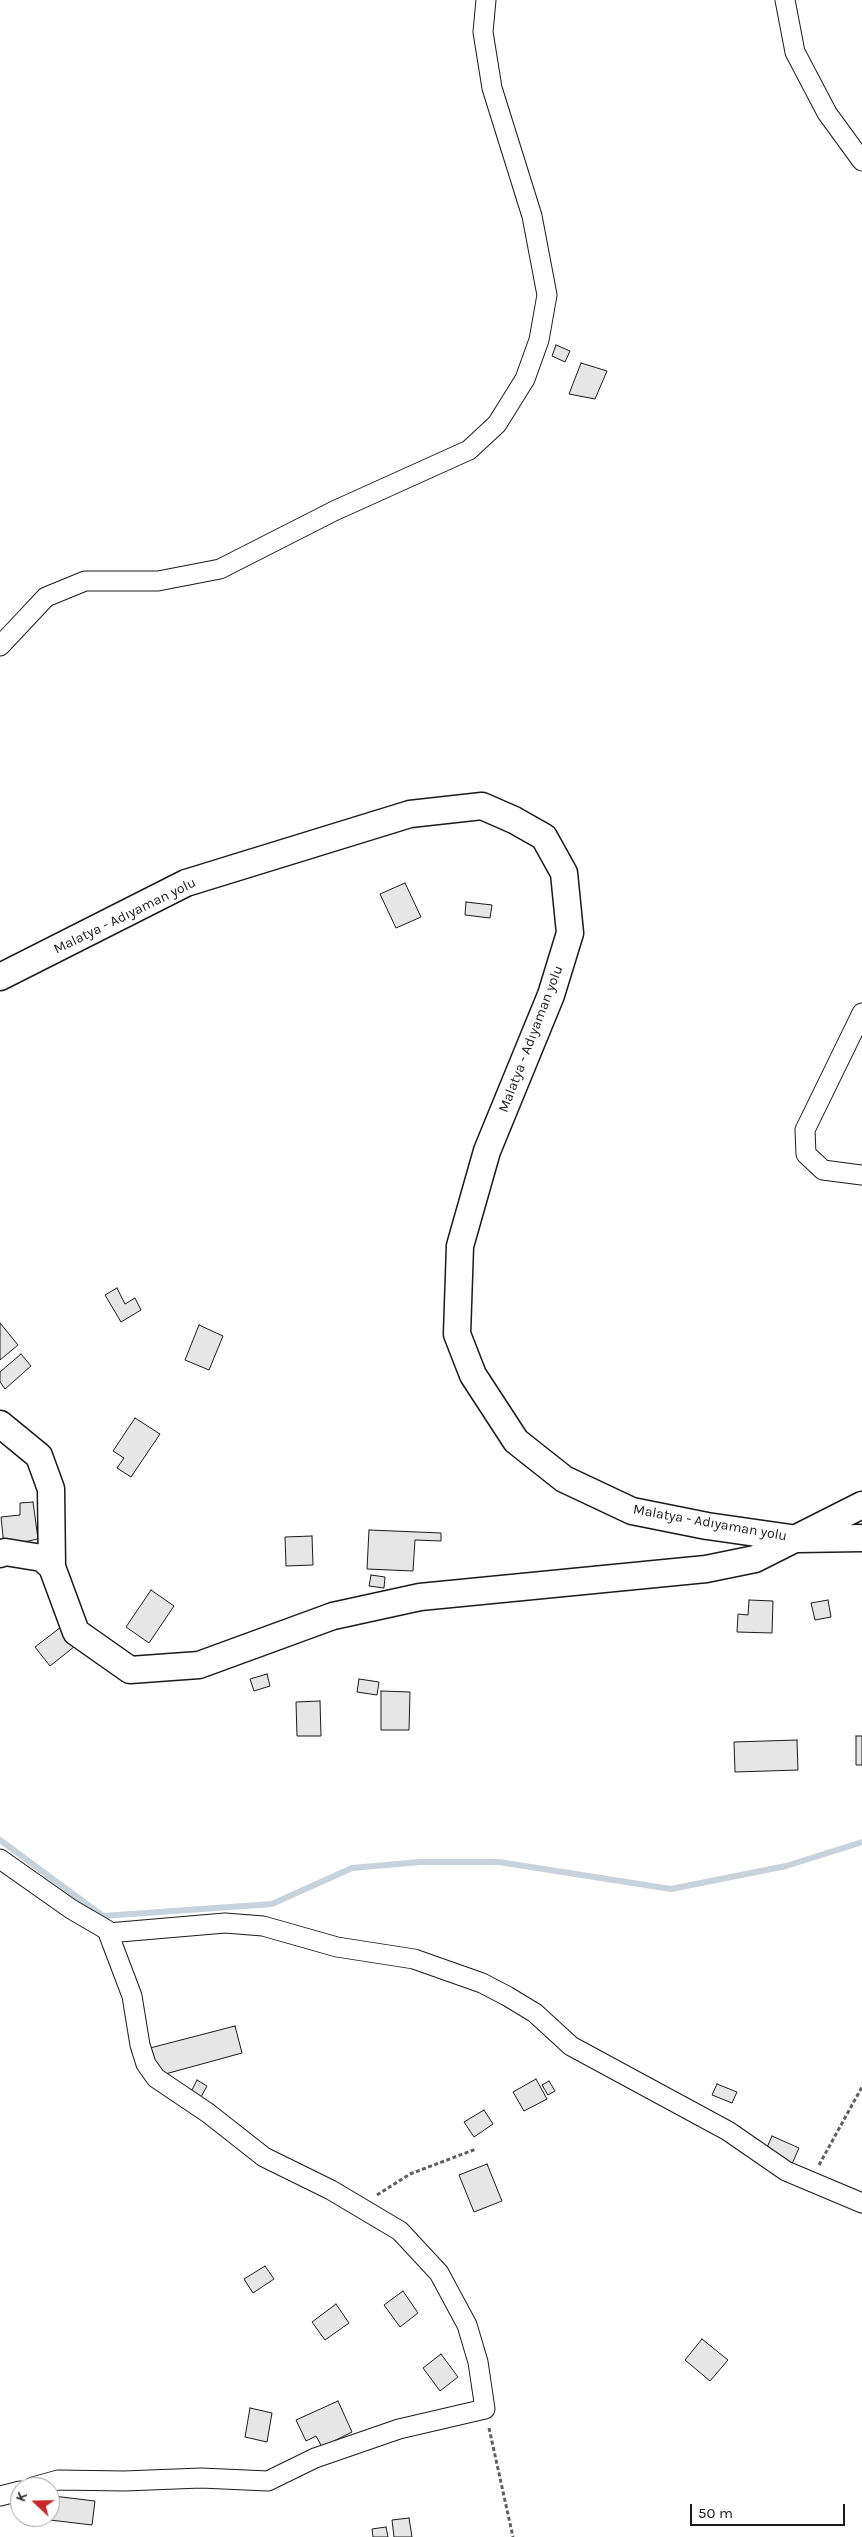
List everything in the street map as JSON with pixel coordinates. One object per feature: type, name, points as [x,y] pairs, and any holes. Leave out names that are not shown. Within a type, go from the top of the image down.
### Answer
[{"type":"main road","name":"Malatya - Adıyaman yolu","points":[[0,977],[186,883],[410,814],[482,806],[514,820],[544,837],[564,873],[570,933],[551,994],[487,1151],[460,1246],[457,1334],[473,1375],[516,1441],[564,1479],[632,1510],[707,1526],[798,1539],[862,1538]]},
{"type":"main road","points":[[0,1424],[39,1456],[42,1464],[51,1489],[52,1567],[76,1632],[130,1670],[199,1665],[333,1616],[420,1597],[706,1569],[754,1559],[798,1539],[862,1505]]},
{"type":"main road","points":[[0,1554],[6,1552],[42,1558],[52,1567]]},
{"type":"street","points":[[0,646],[46,596],[85,581],[158,581],[220,569],[334,511],[469,450],[497,424],[525,379],[539,340],[547,295],[532,216],[492,88],[483,32],[486,0]]},
{"type":"street","points":[[785,0],[795,52],[827,113],[862,161]]},
{"type":"street","points":[[862,1012],[805,1130],[806,1154],[823,1170],[862,1175]]},
{"type":"street","points":[[0,1859],[70,1909],[107,1930],[132,1996],[142,2052],[146,2064],[156,2078],[208,2113],[264,2157],[331,2190],[400,2231],[439,2272],[467,2325],[478,2362],[485,2409],[399,2429],[315,2458],[268,2481],[201,2478],[124,2481],[60,2480]]},
{"type":"street","points":[[108,1933],[225,1923],[263,1926],[337,1948],[414,1959],[482,1984],[507,1996],[535,2013],[571,2046],[728,2131],[786,2171],[862,2203]]},
{"type":"path","points":[[810,2181],[862,2087]]},
{"type":"path","points":[[359,2207],[410,2174],[476,2148]]},
{"type":"path","points":[[485,2409],[513,2537]]},
{"type":"building","points":[[556,345],[570,351],[565,362],[552,356]]},
{"type":"building","points":[[581,363],[607,371],[595,399],[569,394]]},
{"type":"building","points":[[405,883],[421,917],[396,928],[380,894]]},
{"type":"building","points":[[466,902],[492,905],[490,918],[465,915]]},
{"type":"building","points":[[117,1288],[125,1304],[135,1298],[141,1310],[121,1322],[105,1295]]},
{"type":"building","points":[[0,1323],[18,1345],[0,1360]]},
{"type":"building","points":[[199,1325],[223,1336],[209,1370],[185,1360]]},
{"type":"building","points":[[21,1354],[31,1366],[5,1389],[0,1382],[0,1372]]},
{"type":"building","points":[[135,1418],[160,1434],[131,1477],[117,1468],[124,1458],[113,1451]]},
{"type":"building","points":[[33,1502],[38,1539],[4,1546],[1,1517],[20,1515],[20,1503]]},
{"type":"building","points":[[369,1530],[441,1533],[441,1541],[415,1540],[413,1571],[367,1569]]},
{"type":"building","points":[[312,1536],[313,1565],[286,1566],[285,1537]]},
{"type":"building","points":[[371,1575],[385,1577],[384,1588],[369,1586]]},
{"type":"building","points":[[151,1590],[174,1606],[149,1643],[126,1627]]},
{"type":"building","points":[[749,1600],[773,1601],[772,1633],[737,1632],[738,1614],[748,1615]]},
{"type":"building","points":[[828,1600],[831,1617],[815,1620],[811,1603]]},
{"type":"building","points":[[61,1627],[75,1646],[50,1666],[35,1647]]},
{"type":"building","points":[[267,1674],[270,1686],[254,1691],[250,1679]]},
{"type":"building","points":[[359,1679],[379,1682],[377,1695],[357,1692]]},
{"type":"building","points":[[381,1691],[410,1692],[409,1730],[381,1730]]},
{"type":"building","points":[[320,1701],[321,1736],[297,1736],[296,1702]]},
{"type":"building","points":[[856,1736],[862,1736],[862,1765],[856,1765]]},
{"type":"building","points":[[797,1740],[798,1770],[735,1772],[734,1742]]},
{"type":"building","points":[[235,2026],[242,2053],[158,2076],[150,2048]]},
{"type":"building","points":[[536,2079],[547,2099],[524,2111],[513,2092]]},
{"type":"building","points":[[197,2080],[207,2086],[201,2097],[191,2092]]},
{"type":"building","points":[[549,2081],[555,2091],[548,2095],[542,2085]]},
{"type":"building","points":[[717,2084],[737,2092],[732,2103],[712,2095]]},
{"type":"building","points":[[484,2110],[493,2124],[474,2137],[464,2122]]},
{"type":"building","points":[[772,2136],[799,2148],[792,2164],[765,2152]]},
{"type":"building","points":[[487,2164],[502,2201],[474,2212],[459,2175]]},
{"type":"building","points":[[265,2266],[274,2279],[253,2293],[244,2279]]},
{"type":"building","points":[[403,2291],[418,2313],[400,2327],[384,2305]]},
{"type":"building","points":[[336,2304],[349,2323],[325,2340],[312,2322]]},
{"type":"building","points":[[702,2339],[728,2360],[710,2381],[685,2360]]},
{"type":"building","points":[[441,2354],[458,2377],[440,2391],[423,2368]]},
{"type":"building","points":[[338,2401],[352,2432],[322,2447],[316,2436],[306,2441],[296,2420]]},
{"type":"building","points":[[250,2408],[272,2413],[267,2442],[245,2437]]},
{"type":"building","points":[[60,2497],[95,2501],[92,2525],[60,2521]]},
{"type":"building","points":[[409,2518],[412,2537],[394,2537],[392,2520]]},
{"type":"building","points":[[386,2527],[388,2537],[373,2537],[372,2529]]},
{"type":"waterway","points":[[0,1840],[103,1916],[272,1904],[352,1868],[420,1862],[499,1862],[671,1889],[786,1866],[862,1842]]}]
